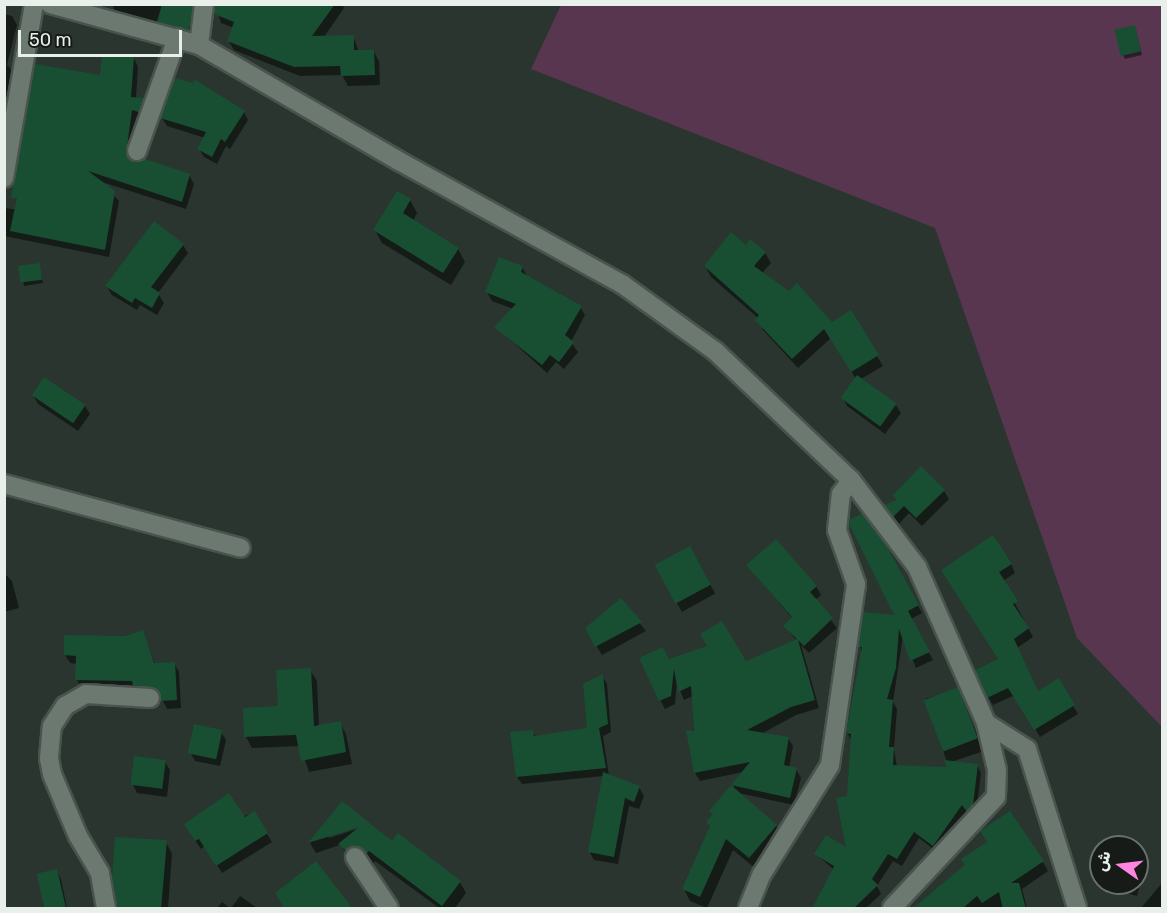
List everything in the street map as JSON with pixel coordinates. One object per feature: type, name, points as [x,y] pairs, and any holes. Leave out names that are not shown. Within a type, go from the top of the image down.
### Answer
[{"type":"street","points":[[4,178],[34,4]]},
{"type":"street","points":[[50,4],[199,45],[399,161],[622,284],[715,351],[804,432],[851,480],[917,567],[986,723],[997,770],[996,797],[892,909]]},
{"type":"street","points":[[199,45],[204,4]]},
{"type":"street","points":[[137,151],[177,38]]},
{"type":"street","points":[[748,909],[762,874],[830,765],[856,584],[837,531],[841,494],[851,480]]},
{"type":"street","points":[[4,484],[241,548]]},
{"type":"street","points":[[106,909],[100,873],[78,836],[52,774],[49,758],[52,726],[65,706],[86,694],[150,698]]},
{"type":"street","points":[[986,723],[1027,749],[1077,909]]},
{"type":"street","points":[[355,857],[389,909]]},
{"type":"shaded area","points":[[561,5],[1162,5],[1162,727],[1077,638],[935,228],[531,69]]},
{"type":"building","points":[[162,4],[193,5],[189,31],[157,22]]},
{"type":"building","points":[[215,4],[335,4],[312,36],[354,35],[354,50],[374,50],[375,75],[341,76],[340,66],[294,67],[227,41],[234,22],[214,14]]},
{"type":"building","points":[[1135,25],[1141,51],[1121,56],[1115,30]]},
{"type":"building","points":[[102,55],[134,57],[131,97],[144,98],[139,112],[132,110],[126,154],[134,162],[145,159],[190,174],[182,202],[88,171],[115,191],[105,250],[10,231],[17,198],[11,198],[35,64],[100,75]]},
{"type":"building","points":[[175,78],[193,83],[194,79],[245,111],[225,142],[221,139],[212,157],[197,149],[206,132],[160,118]]},
{"type":"building","points":[[397,191],[411,199],[403,213],[459,248],[443,273],[373,230]]},
{"type":"building","points":[[154,221],[184,244],[151,287],[160,293],[152,308],[135,298],[132,303],[105,286]]},
{"type":"building","points":[[731,232],[746,245],[750,239],[766,252],[754,266],[789,291],[797,283],[832,322],[851,310],[879,355],[851,372],[824,329],[792,359],[755,320],[759,315],[704,266]]},
{"type":"building","points":[[499,257],[523,266],[521,272],[582,306],[565,335],[574,342],[559,362],[550,355],[542,365],[494,327],[516,304],[485,292]]},
{"type":"building","points":[[40,263],[42,280],[20,283],[18,266]]},
{"type":"building","points":[[857,375],[897,404],[880,426],[841,398]]},
{"type":"building","points":[[44,377],[85,405],[73,423],[32,395]]},
{"type":"building","points":[[921,466],[945,490],[916,518],[904,506],[893,517],[884,505],[897,500],[893,495]]},
{"type":"building","points":[[862,514],[886,545],[919,605],[908,611],[930,652],[910,661],[899,629],[896,668],[887,699],[893,700],[889,747],[894,747],[893,765],[947,767],[944,760],[978,764],[973,805],[967,812],[962,805],[933,846],[914,832],[897,859],[888,854],[872,879],[878,885],[853,909],[812,909],[834,866],[814,854],[826,835],[846,847],[836,798],[847,796],[851,734],[846,733],[862,647],[858,647],[863,612],[894,615],[849,524],[850,519]]},
{"type":"building","points":[[993,535],[1012,564],[999,572],[1018,601],[1013,604],[1029,628],[1014,639],[1038,691],[1059,678],[1075,705],[1034,730],[1008,688],[987,698],[975,670],[998,659],[941,570]]},
{"type":"building","points":[[776,539],[817,586],[810,592],[833,618],[804,646],[798,640],[815,700],[791,707],[747,730],[789,737],[784,765],[797,768],[790,798],[731,785],[750,762],[694,773],[686,730],[694,731],[691,686],[678,692],[674,669],[671,696],[659,701],[639,658],[663,647],[669,659],[707,646],[700,634],[722,621],[746,661],[797,639],[783,626],[792,617],[746,565]]},
{"type":"building","points":[[690,546],[711,585],[675,604],[655,565]]},
{"type":"building","points":[[621,598],[642,622],[595,647],[585,628]]},
{"type":"building","points":[[143,630],[154,663],[175,662],[177,700],[161,701],[157,689],[133,686],[132,681],[75,680],[76,656],[64,655],[64,635],[125,636]]},
{"type":"building","points":[[311,668],[314,726],[341,721],[346,752],[301,761],[296,735],[244,737],[243,708],[278,706],[276,670]]},
{"type":"building","points":[[603,674],[608,724],[599,728],[606,768],[516,777],[510,732],[533,730],[534,736],[587,728],[583,684]]},
{"type":"building","points":[[958,687],[978,738],[943,752],[923,700]]},
{"type":"building","points":[[194,724],[222,730],[216,759],[188,753]]},
{"type":"building","points":[[134,756],[166,760],[162,789],[130,785]]},
{"type":"building","points":[[603,772],[640,786],[634,802],[625,798],[614,857],[588,852]]},
{"type":"building","points":[[731,785],[777,825],[749,858],[726,839],[700,897],[682,889],[710,826],[706,822],[713,814],[709,811]]},
{"type":"building","points":[[229,793],[245,817],[255,811],[268,833],[216,866],[199,839],[195,841],[184,824]]},
{"type":"building","points":[[342,801],[392,841],[398,833],[461,881],[442,906],[369,851],[366,854],[355,846],[346,851],[338,844],[359,827],[308,843]]},
{"type":"building","points":[[1010,811],[1044,861],[1011,883],[1019,883],[1026,909],[1003,909],[999,892],[982,903],[977,896],[962,909],[912,909],[965,865],[961,859],[987,842],[980,831]]},
{"type":"building","points":[[115,837],[167,840],[161,909],[117,909],[112,876]]},
{"type":"building","points":[[316,861],[353,909],[285,909],[275,893]]},
{"type":"building","points":[[57,869],[66,908],[44,908],[37,874]]}]
